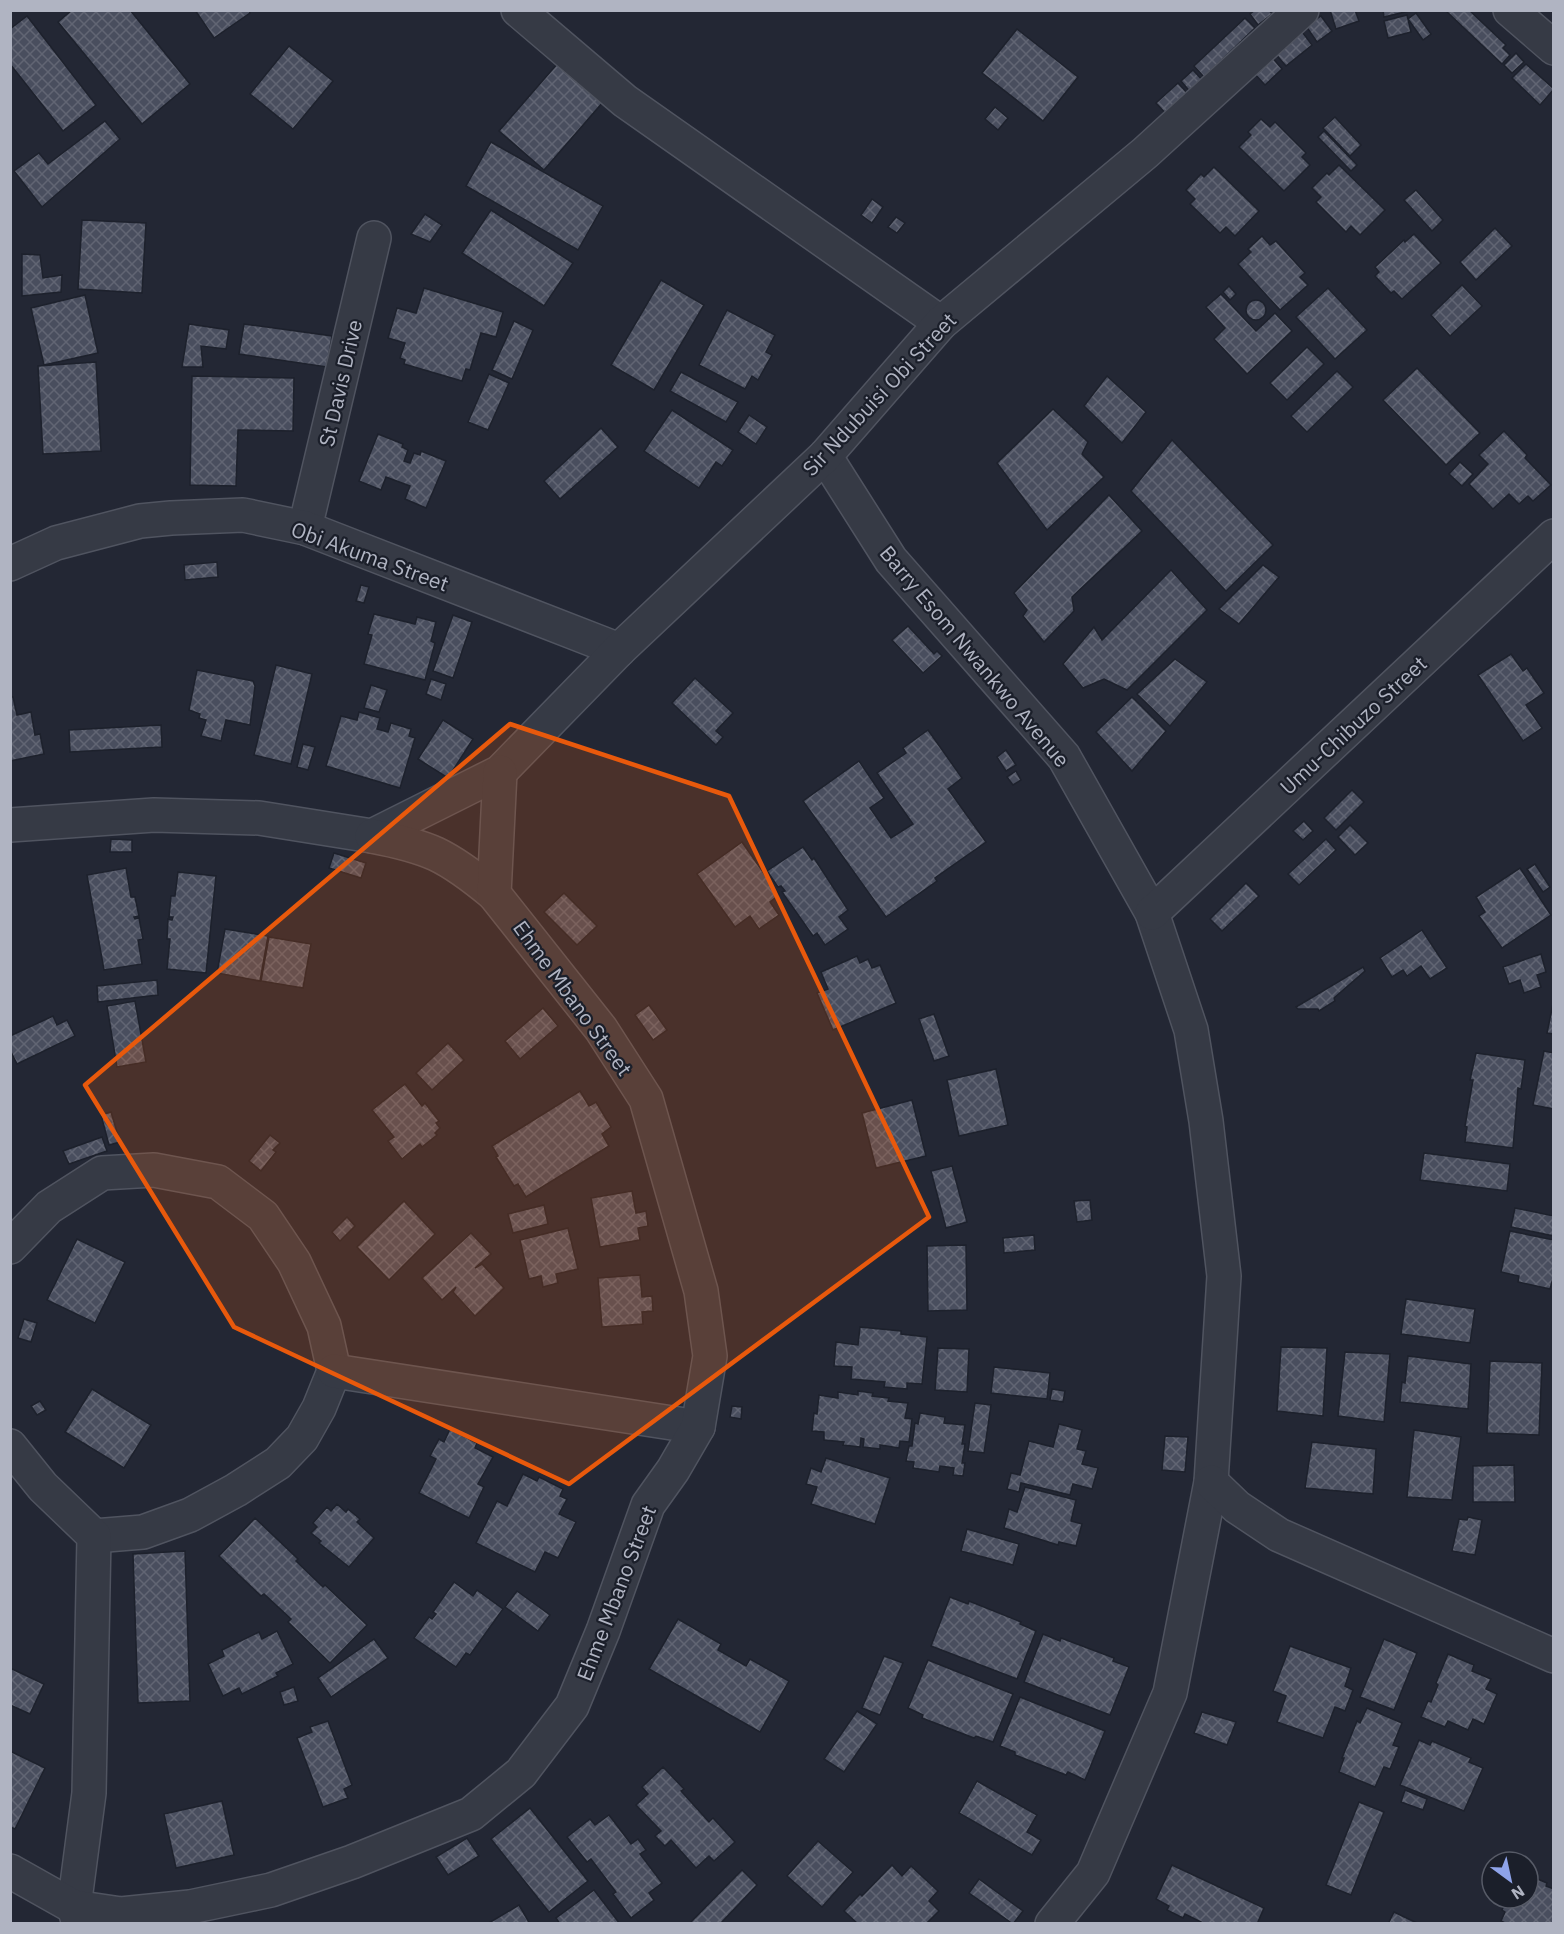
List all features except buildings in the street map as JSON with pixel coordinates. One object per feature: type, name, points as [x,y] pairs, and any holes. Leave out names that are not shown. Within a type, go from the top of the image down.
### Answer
[{"type":"street","points":[[518,10],[625,101],[941,323]]},
{"type":"street","name":"Sir Ndubuisi Obi Street","points":[[372,836],[500,772],[619,650],[825,456],[941,323],[1145,153],[1302,10]]},
{"type":"street","points":[[1510,10],[1554,48]]},
{"type":"street","name":"St Davis Drive","points":[[305,528],[374,237]]},
{"type":"street","name":"Barry Esom Nwankwo Avenue","points":[[825,456],[891,560],[1064,757],[1152,913],[1191,1030],[1206,1121],[1224,1276],[1211,1482],[1170,1693],[1093,1873],[1052,1923]]},
{"type":"street","name":"Obi Akuma Street","points":[[10,564],[56,543],[140,521],[243,515],[305,528],[619,650]]},
{"type":"street","name":"Umu-Chibuzo Street","points":[[1152,913],[1554,536]]},
{"type":"street","points":[[494,894],[500,772]]},
{"type":"street","name":"Ehme Mbano Street","points":[[10,825],[154,815],[259,818],[404,843],[435,854],[466,872],[494,894],[601,1029],[646,1099],[701,1292],[710,1356],[698,1427],[673,1470],[648,1505],[603,1632],[572,1706],[521,1773],[471,1814],[352,1862],[272,1890],[190,1907],[121,1914],[76,1915]]},
{"type":"street","points":[[10,1247],[48,1207],[102,1173],[154,1170],[218,1182],[263,1216],[294,1262],[324,1326],[334,1371],[319,1408],[302,1438],[278,1463],[236,1490],[190,1515],[143,1532],[94,1536]]},
{"type":"street","points":[[334,1371],[698,1427]]},
{"type":"street","points":[[10,1446],[43,1487],[94,1536],[89,1793],[76,1915],[10,1871]]},
{"type":"street","points":[[1211,1482],[1237,1507],[1278,1535],[1554,1656]]},
{"type":"highlighted area","points":[[510,724],[729,796],[929,1217],[569,1484],[234,1327],[85,1085]]}]
